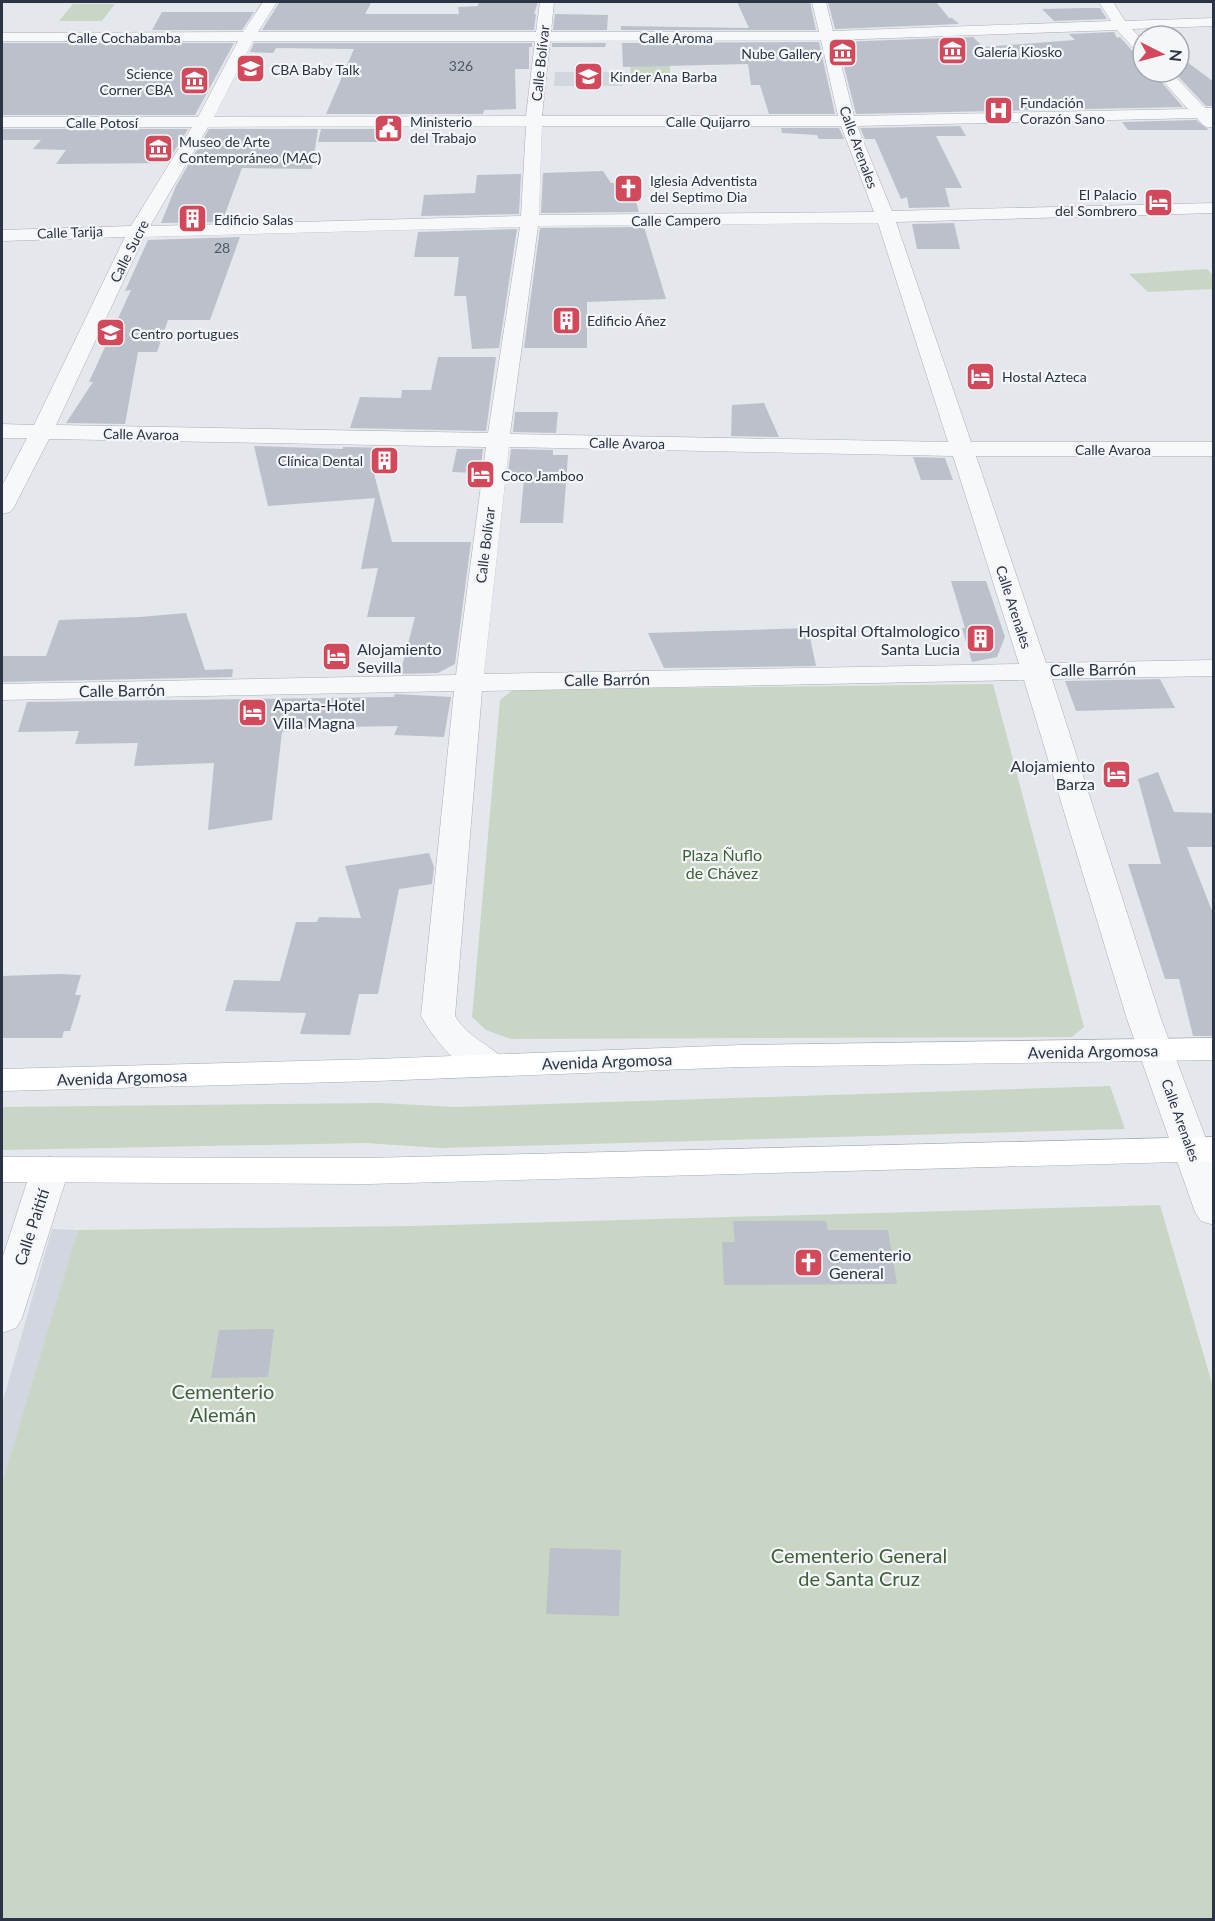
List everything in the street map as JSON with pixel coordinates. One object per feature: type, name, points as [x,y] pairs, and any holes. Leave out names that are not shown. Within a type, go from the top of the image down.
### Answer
[{"type":"main road","name":"Avenida Argomosa","points":[[2,1080],[492,1066],[741,1056],[1214,1049]]},
{"type":"main road","points":[[2,1170],[368,1171],[1203,1150]]},
{"type":"street","name":"Calle Sucre","points":[[2,507],[41,432],[138,230],[203,122],[247,38],[270,2]]},
{"type":"street","name":"Calle Bolívar","points":[[492,1066],[468,1053],[448,1033],[438,1016],[469,682],[498,440],[530,221],[534,120],[547,2]]},
{"type":"street","name":"Calle Arenales","points":[[819,2],[847,121],[885,218],[962,449],[1035,670],[1155,1050],[1203,1150],[1214,1212]]},
{"type":"street","points":[[1106,2],[1120,25],[1131,37]]},
{"type":"street","name":"Calle Aroma","points":[[247,38],[827,36],[1214,22]]},
{"type":"street","name":"Calle Cochabamba","points":[[2,37],[247,38]]},
{"type":"street","points":[[1176,84],[1207,113],[1214,127]]},
{"type":"street","name":"Calle Quijarro","points":[[203,122],[847,121],[1207,113]]},
{"type":"street","name":"Calle Potosí","points":[[2,122],[203,122]]},
{"type":"street","name":"Calle Campero","points":[[138,230],[530,221],[885,218],[1214,208]]},
{"type":"street","name":"Calle Tarija","points":[[2,235],[138,230]]},
{"type":"street","name":"Calle Avaroa","points":[[2,431],[962,449],[1214,449]]},
{"type":"street","name":"Calle Barrón","points":[[2,692],[1214,668]]},
{"type":"street","name":"Calle Paitití","points":[[2,1318],[50,1170]]},
{"type":"shaded area","name":"Kinder Ana Barba","points":[[555,72],[623,72],[623,86],[554,86]]},
{"type":"shaded area","points":[[52,1229],[78,1230],[2,1506],[2,1404]]},
{"type":"green space","points":[[73,4],[115,4],[102,21],[59,21]]},
{"type":"green space","points":[[631,57],[670,58],[670,81],[630,81]]},
{"type":"green space","points":[[1207,269],[1213,275],[1213,289],[1148,292],[1129,274]]},
{"type":"green space","name":"Plaza Ñuflo de Chávez","points":[[993,684],[1084,1027],[1072,1037],[511,1039],[486,1030],[472,1017],[500,700],[513,690]]},
{"type":"green space","points":[[1110,1086],[1125,1129],[441,1148],[365,1143],[2,1150],[2,1107],[382,1103],[454,1107]]},
{"type":"green space","name":"Cementerio General de Santa Cruz","points":[[1160,1205],[1213,1387],[1213,1919],[2,1920],[2,1484],[78,1230],[412,1226]]},
{"type":"building","points":[[479,2],[538,2],[534,14],[536,14],[534,30],[262,30],[279,3],[371,3],[365,14],[459,14],[458,7],[478,6]]},
{"type":"building","points":[[737,2],[810,2],[816,30],[621,30],[621,26],[749,28]]},
{"type":"building","points":[[828,2],[936,2],[949,18],[959,24],[835,29]]},
{"type":"building","points":[[1100,8],[1107,19],[1054,21],[1042,9]]},
{"type":"building","points":[[162,12],[254,12],[242,30],[152,30]]},
{"type":"building","points":[[555,14],[608,15],[607,30],[553,30]]},
{"type":"building","points":[[1114,32],[1117,38],[1120,37],[1131,49],[1131,84],[1163,84],[1183,107],[856,114],[838,42],[973,37],[983,47],[1075,40],[1069,34]]},
{"type":"building","points":[[819,42],[835,114],[769,114],[760,85],[751,85],[748,64],[623,67],[622,43]]},
{"type":"building","points":[[2,43],[234,43],[195,115],[2,115]]},
{"type":"building","points":[[254,43],[532,43],[532,47],[529,47],[529,69],[515,69],[516,109],[484,110],[483,114],[326,114],[354,49],[276,48],[273,53],[250,52]]},
{"type":"building","points":[[552,43],[606,43],[605,47],[552,47]]},
{"type":"building","points":[[1191,65],[1214,82],[1214,106],[1206,106],[1185,84],[1191,84]]},
{"type":"building","points":[[1196,120],[1209,130],[1128,130],[1122,122]]},
{"type":"building","points":[[960,126],[966,136],[936,136],[962,188],[945,188],[950,207],[909,208],[907,197],[901,199],[875,139],[865,139],[860,128]]},
{"type":"building","points":[[781,128],[839,128],[844,139],[819,139],[817,135],[782,133]]},
{"type":"building","points":[[2,129],[188,129],[167,163],[56,164],[66,150],[33,149],[41,140],[2,140]]},
{"type":"building","points":[[209,129],[318,129],[312,169],[242,168],[222,222],[161,223],[176,186]]},
{"type":"building","points":[[321,129],[403,129],[400,142],[318,142]]},
{"type":"building","points":[[603,171],[611,183],[630,182],[639,212],[541,213],[543,173]]},
{"type":"building","points":[[521,174],[519,214],[421,216],[424,195],[475,193],[477,175]]},
{"type":"building","points":[[954,223],[960,249],[917,249],[912,224]]},
{"type":"building","points":[[644,227],[666,299],[587,302],[587,348],[524,348],[540,228]]},
{"type":"building","points":[[517,229],[499,348],[472,349],[466,296],[454,296],[459,257],[414,257],[418,232]]},
{"type":"building","points":[[240,237],[210,320],[168,320],[157,352],[138,352],[125,424],[66,423],[93,382],[89,382],[131,290],[125,291],[148,240]]},
{"type":"building","points":[[438,357],[496,357],[486,431],[350,428],[360,397],[401,398],[402,390],[431,390]]},
{"type":"building","points":[[764,403],[779,437],[731,436],[732,405]]},
{"type":"building","points":[[515,412],[558,412],[556,433],[513,432]]},
{"type":"building","points":[[254,446],[396,448],[393,470],[373,470],[392,542],[471,542],[455,664],[438,673],[400,674],[415,617],[367,617],[378,568],[361,569],[375,498],[268,506]]},
{"type":"building","points":[[457,449],[483,449],[480,473],[452,472]]},
{"type":"building","points":[[511,449],[553,450],[553,455],[568,455],[563,523],[520,523],[524,479],[520,479],[521,473],[508,473]]},
{"type":"building","points":[[913,457],[945,458],[953,480],[921,480]]},
{"type":"building","points":[[951,581],[986,581],[1005,637],[997,657],[972,662]]},
{"type":"building","points":[[186,613],[205,670],[233,669],[232,677],[2,682],[2,656],[46,656],[59,620]]},
{"type":"building","points":[[808,628],[816,666],[664,668],[648,633]]},
{"type":"building","points":[[1160,679],[1175,708],[1076,711],[1065,681]]},
{"type":"building","points":[[395,694],[451,697],[444,737],[394,735],[398,726],[289,728],[288,731],[282,732],[272,820],[208,830],[214,763],[134,766],[138,743],[75,744],[79,731],[18,732],[27,702],[394,697]]},
{"type":"building","points":[[1158,772],[1174,812],[1214,813],[1214,847],[1187,847],[1214,916],[1214,1036],[1193,1036],[1179,979],[1165,979],[1128,864],[1161,864],[1138,779]]},
{"type":"building","points":[[429,853],[434,867],[432,884],[399,889],[378,994],[359,994],[350,1035],[300,1034],[306,1013],[225,1011],[234,980],[280,981],[296,922],[317,922],[319,917],[361,918],[345,866]]},
{"type":"building","points":[[81,975],[75,995],[81,995],[70,1031],[64,1031],[62,1038],[2,1038],[2,976]]},
{"type":"building","name":"Cementerio General","points":[[733,1221],[826,1221],[828,1230],[888,1230],[897,1284],[724,1285],[722,1242],[735,1242]]},
{"type":"building","points":[[274,1329],[268,1377],[211,1378],[219,1330]]},
{"type":"building","points":[[550,1548],[621,1550],[619,1616],[546,1614]]},
{"type":"place","name":"Galería Kiosko","points":[[953,51]]},
{"type":"place","name":"Nube Gallery","points":[[843,53]]},
{"type":"place","name":"CBA Baby Talk","points":[[250,69]]},
{"type":"place","name":"Kinder Ana Barba","points":[[589,76]]},
{"type":"place","name":"Science Corner CBA","points":[[194,81]]},
{"type":"place","name":"Fundación Corazón Sano","points":[[999,110]]},
{"type":"place","name":"Ministerio del Trabajo","points":[[389,129]]},
{"type":"place","name":"Museo de Arte Contemporáneo (MAC)","points":[[158,149]]},
{"type":"place","name":"Iglesia Adventista del Septimo Dia","points":[[629,188]]},
{"type":"place","name":"El Palacio del Sombrero","points":[[1158,202]]},
{"type":"place","name":"Edificio Salas","points":[[193,219]]},
{"type":"place","name":"Edificio Áñez","points":[[566,320]]},
{"type":"place","name":"Centro portugues","points":[[110,333]]},
{"type":"place","name":"Hostal Azteca","points":[[981,376]]},
{"type":"place","name":"Clínica Dental","points":[[384,460]]},
{"type":"place","name":"Coco Jamboo","points":[[480,475]]},
{"type":"place","name":"Hospital Oftalmologico Santa Lucia","points":[[981,639]]},
{"type":"place","name":"Alojamiento Sevilla","points":[[336,657]]},
{"type":"place","name":"Aparta-Hotel Villa Magna","points":[[252,713]]},
{"type":"place","name":"Alojamiento Barza","points":[[1116,774]]},
{"type":"place","name":"Cementerio General","points":[[808,1263]]},
{"type":"park label","name":"Cementerio Alemán","points":[[223,1402]]}]
